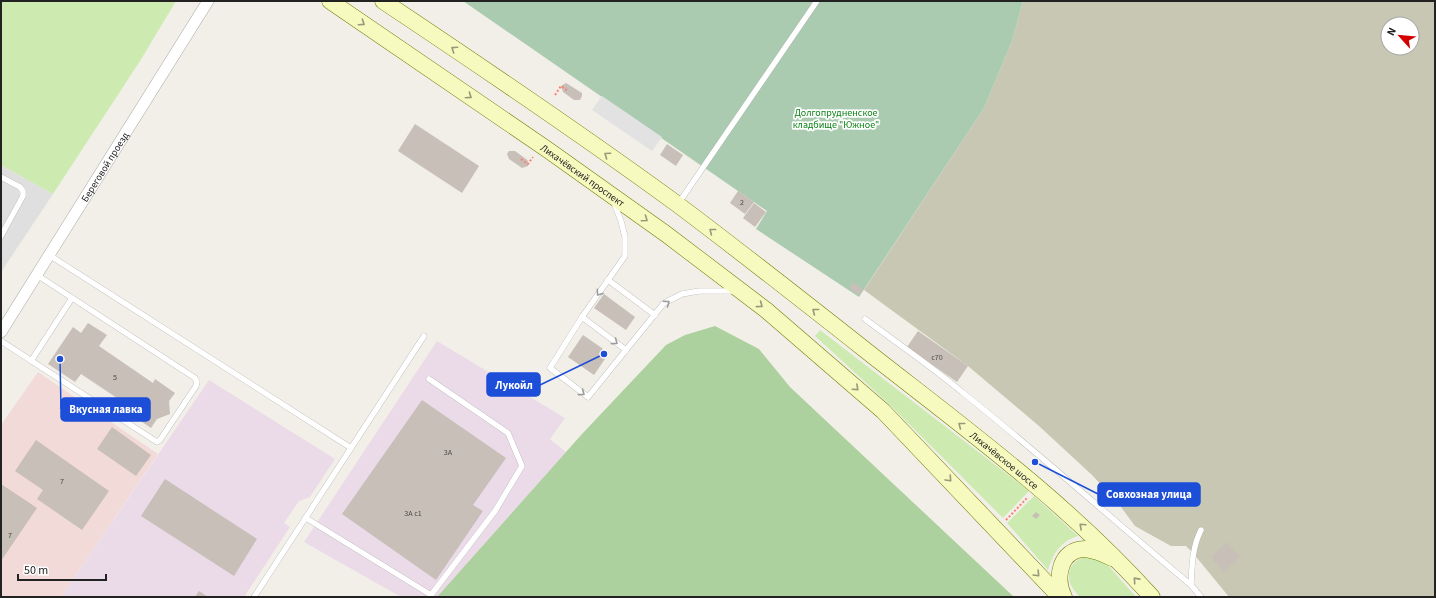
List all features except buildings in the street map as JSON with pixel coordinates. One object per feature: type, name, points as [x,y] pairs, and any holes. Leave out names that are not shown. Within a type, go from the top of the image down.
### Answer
[{"type":"main road","name":"Лихачёвский проспект","points":[[330,1],[548,150],[666,234],[741,291],[827,362],[882,411],[1060,597]]},
{"type":"main road","points":[[383,1],[518,92],[677,205]]},
{"type":"main road","name":"Лихачёвское шоссе","points":[[677,205],[846,334],[1038,486],[1120,562],[1152,597]]},
{"type":"main road","points":[[1064,597],[1060,585],[1060,570],[1062,562],[1076,551],[1083,549],[1094,550],[1120,562]]},
{"type":"street","name":"Береговой проезд","points":[[1,332],[208,1]]},
{"type":"lane","points":[[677,205],[817,1]]},
{"type":"lane","points":[[1,177],[20,187],[23,191],[23,196],[1,236]]},
{"type":"lane","points":[[605,192],[617,209],[625,237],[625,256],[582,317],[550,368],[581,392],[588,397],[664,303],[682,294],[741,291]]},
{"type":"lane","points":[[49,255],[351,448]]},
{"type":"lane","points":[[1,340],[157,442],[160,440],[192,392],[197,382],[195,378],[37,275]]},
{"type":"lane","points":[[608,280],[655,315]]},
{"type":"lane","points":[[31,361],[72,298]]},
{"type":"lane","points":[[582,317],[626,350]]},
{"type":"lane","points":[[865,319],[960,390],[1058,471],[1101,510],[1191,585],[1200,597]]},
{"type":"lane","points":[[254,597],[424,336]]},
{"type":"lane","points":[[306,518],[431,595],[495,510],[522,466],[508,433],[429,379]]},
{"type":"lane","points":[[1191,585],[1195,541],[1201,530]]},
{"type":"path","points":[[555,95],[562,86],[568,91]]},
{"type":"path","points":[[522,159],[528,164],[534,157]]},
{"type":"path","points":[[1005,521],[1032,494]]},
{"type":"shaded area","points":[[1023,1],[1435,1],[1435,597],[1229,597],[1186,546],[1171,546],[1135,526],[1118,503],[1092,475],[1039,426],[968,366],[864,290],[984,108],[1012,41]]},
{"type":"shaded area","points":[[602,96],[662,137],[652,151],[592,110]]},
{"type":"shaded area","points":[[1,165],[53,194],[1,272]]},
{"type":"shaded area","points":[[437,341],[565,418],[550,439],[566,452],[437,597],[401,597],[304,542]]},
{"type":"shaded area","points":[[38,372],[158,454],[61,597],[1,597],[1,425]]},
{"type":"shaded area","points":[[209,380],[335,459],[310,497],[299,501],[284,523],[290,527],[244,597],[61,597]]},
{"type":"green space","points":[[1,1],[176,1],[140,61],[53,194],[1,165]]},
{"type":"green space","name":"Долгопрудненское кладбище \"Южное\"","points":[[463,1],[1023,1],[1012,41],[984,108],[859,297],[756,229],[767,211]]},
{"type":"green space","points":[[715,326],[759,349],[790,387],[1014,597],[437,597],[582,434],[666,345],[685,335]]},
{"type":"green space","points":[[820,330],[1029,491],[1003,518],[889,404],[815,336]]},
{"type":"green space","points":[[1034,496],[1078,536],[1062,544],[1058,548],[1052,558],[1048,570],[1007,523]]},
{"type":"green space","points":[[1087,556],[1106,563],[1136,597],[1080,597],[1071,585],[1069,579],[1070,568],[1079,559]]},
{"type":"place","name":"Лукойл","points":[[604,354]]},
{"type":"place","name":"Вкусная лавка","points":[[60,359]]},
{"type":"place","name":"Совхозная улица","points":[[1035,462]]}]
